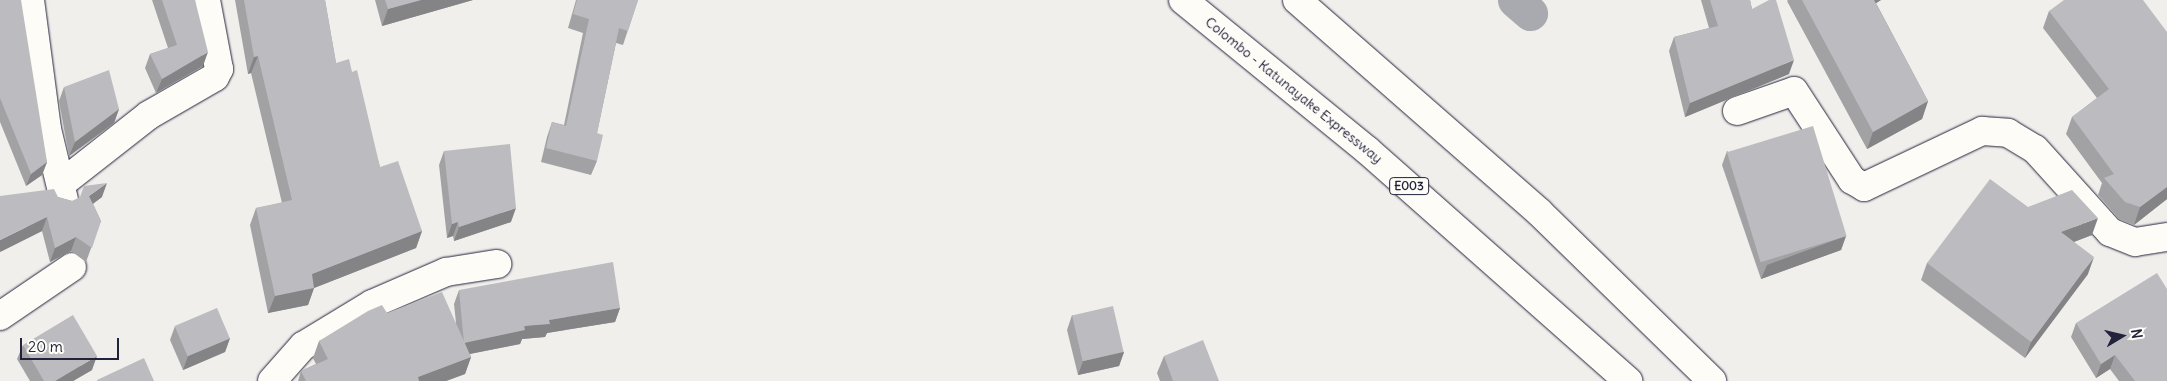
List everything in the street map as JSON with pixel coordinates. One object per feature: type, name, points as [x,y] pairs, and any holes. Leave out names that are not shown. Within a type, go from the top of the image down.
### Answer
[{"type":"main road","points":[[30,0],[47,129],[63,192],[149,115],[215,77],[219,69],[206,0]]},
{"type":"main road","name":"Colombo - Katunayake Expressway","points":[[1183,0],[1367,150],[1628,381]]},
{"type":"main road","points":[[1297,0],[1539,212],[1712,381]]},
{"type":"main road","points":[[1737,111],[1794,91],[1852,180],[1864,187],[1982,131],[2008,133],[2035,148],[2110,232],[2135,242],[2167,237]]},
{"type":"main road","points":[[272,381],[303,346],[372,304],[446,272],[497,264]]},
{"type":"main road","points":[[0,316],[72,267]]},
{"type":"building","points":[[0,0],[21,0],[47,162],[31,174],[0,98]]},
{"type":"building","points":[[162,0],[195,0],[208,52],[162,79],[150,54],[177,45]]},
{"type":"building","points":[[244,0],[325,0],[336,63],[349,59],[352,72],[357,70],[380,167],[398,161],[422,231],[312,274],[314,288],[275,296],[256,208],[292,200],[258,56],[254,57]]},
{"type":"building","points":[[385,0],[421,0],[388,9]]},
{"type":"building","points":[[577,0],[638,0],[628,31],[619,28],[597,133],[603,135],[597,161],[546,148],[552,122],[566,126],[589,19],[573,14]]},
{"type":"building","points":[[1710,0],[1750,0],[1752,9],[1769,0],[1776,0],[1794,60],[1690,103],[1674,37],[1718,26]]},
{"type":"building","points":[[1802,0],[1874,0],[1928,101],[1873,132]]},
{"type":"building","points":[[2064,0],[2143,0],[2167,32],[2167,187],[2140,207],[2125,202],[2104,178],[2114,174],[2072,117],[2109,89],[2049,11]]},
{"type":"building","points":[[109,70],[119,109],[75,142],[64,87]]},
{"type":"building","points":[[1813,126],[1847,236],[1761,262],[1727,152]]},
{"type":"building","points":[[510,144],[516,208],[459,227],[458,222],[452,224],[444,151]]},
{"type":"building","points":[[1990,179],[2028,207],[2072,190],[2098,218],[2061,232],[2094,257],[2031,342],[1927,263]]},
{"type":"building","points":[[107,183],[89,196],[101,221],[92,248],[76,237],[55,248],[47,217],[0,240],[0,196],[54,189],[58,197],[72,201],[80,197],[84,186]]},
{"type":"building","points":[[613,262],[620,308],[549,320],[550,324],[524,326],[525,330],[464,343],[459,290]]},
{"type":"building","points":[[2157,273],[2167,289],[2167,381],[2135,381],[2115,355],[2101,364],[2076,323]]},
{"type":"building","points":[[442,292],[471,357],[418,377],[419,381],[306,381],[301,371],[328,359],[319,341],[368,311],[382,305],[387,313]]},
{"type":"building","points":[[1113,306],[1124,352],[1083,361],[1072,315]]},
{"type":"building","points":[[217,308],[230,338],[188,356],[175,326]]},
{"type":"building","points":[[73,315],[97,356],[55,381],[44,381],[23,345]]},
{"type":"building","points":[[1203,340],[1219,381],[1173,381],[1164,356]]},
{"type":"building","points":[[144,358],[154,381],[97,381],[97,380]]},
{"type":"waterway","points":[[1515,0],[1530,13]]}]
